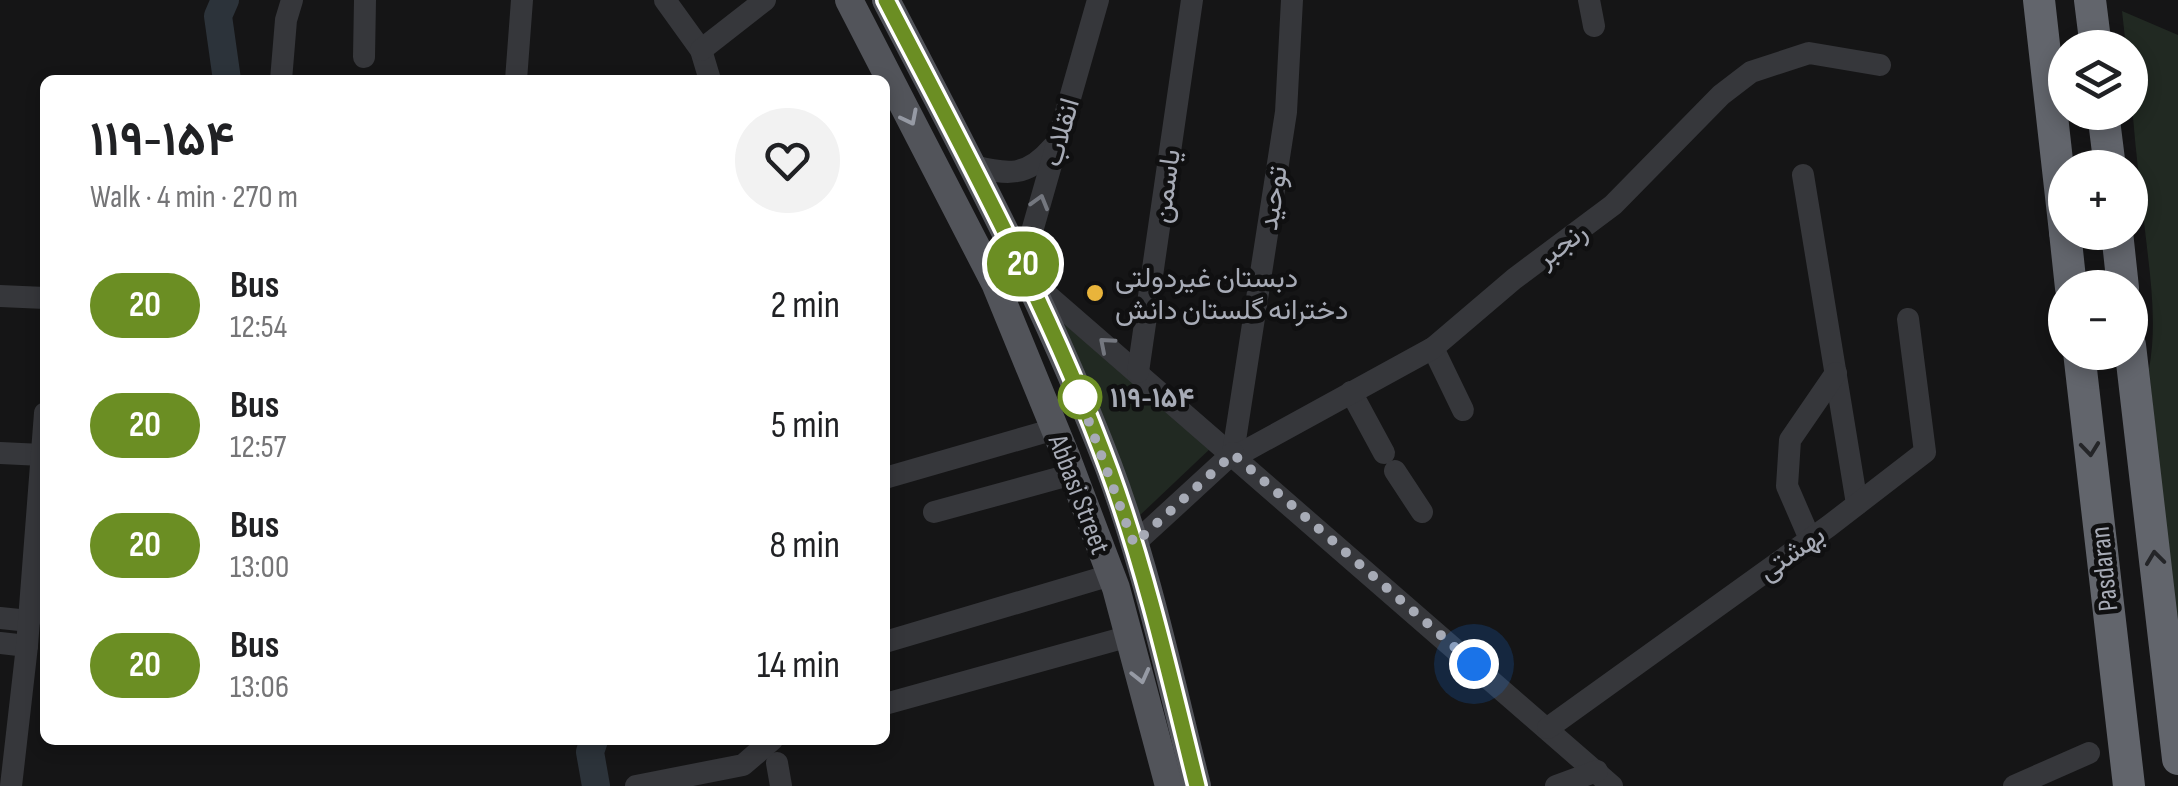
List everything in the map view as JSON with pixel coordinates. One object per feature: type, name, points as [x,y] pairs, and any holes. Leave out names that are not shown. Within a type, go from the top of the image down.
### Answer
[{"type":"highway","points":[[2038,0],[2055,150]]},
{"type":"highway","points":[[2090,0],[2094,30]]},
{"type":"highway","name":"Pasdaran","points":[[2081,370],[2129,786]]},
{"type":"highway","name":"Pasdaran","points":[[2133,370],[2178,759]]},
{"type":"main road","name":"Abbasi Street","points":[[849,0],[888,75]]},
{"type":"main road","name":"Abbasi Street","points":[[886,0],[1027,271],[1108,466],[1134,544],[1167,720],[1169,786]]},
{"type":"main road","name":"Abbasi Street","points":[[890,80],[995,284],[1073,474],[1130,636],[1197,786]]},
{"type":"street","points":[[281,75],[286,20],[292,0]]},
{"type":"street","points":[[364,57],[365,0]]},
{"type":"street","points":[[516,75],[522,0]]},
{"type":"street","points":[[665,0],[701,50],[708,75]]},
{"type":"street","points":[[701,50],[765,0]]},
{"type":"street","name":"انقلاب","points":[[1027,271],[1098,0]]},
{"type":"street","name":"یاسمن","points":[[1138,372],[1192,0]]},
{"type":"street","name":"توحید","points":[[1234,455],[1286,112],[1292,0]]},
{"type":"street","points":[[1589,0],[1594,26]]},
{"type":"street","name":"رنجبر","points":[[1134,544],[1234,455],[1432,348],[1514,279],[1613,205],[1721,95],[1751,72],[1810,53],[1880,65]]},
{"type":"street","points":[[972,166],[1015,172],[1036,166],[1058,141]]},
{"type":"street","points":[[1803,175],[1858,504]]},
{"type":"street","points":[[1027,271],[1604,778]]},
{"type":"street","points":[[0,296],[40,298]]},
{"type":"street","name":"بهشتی","points":[[1548,728],[1924,452],[1908,319]]},
{"type":"street","points":[[1432,348],[1463,410]]},
{"type":"street","points":[[1810,539],[1787,486],[1790,440],[1836,373]]},
{"type":"street","points":[[1350,392],[1422,512]]},
{"type":"street","points":[[890,477],[1055,430]]},
{"type":"street","points":[[0,453],[40,456]]},
{"type":"street","points":[[934,512],[1073,474]]},
{"type":"street","points":[[12,786],[40,481]]},
{"type":"street","points":[[890,641],[1110,575]]},
{"type":"street","points":[[0,618],[29,620]]},
{"type":"street","points":[[890,703],[1130,636]]},
{"type":"street","points":[[0,643],[27,646]]},
{"type":"street","points":[[2014,786],[2089,753]]},
{"type":"street","points":[[636,786],[743,765],[777,763]]},
{"type":"street","points":[[1562,785],[1604,778]]},
{"type":"shaded area","points":[[2122,11],[2178,35],[2178,649],[2149,369],[2153,337],[2147,250],[2148,150],[2136,150],[2134,130],[2148,130],[2148,30],[2124,30]]},
{"type":"shaded area","points":[[1064,324],[1213,446],[1137,518]]},
{"type":"waterway","points":[[225,0],[218,16],[226,75]]},
{"type":"waterway","points":[[592,745],[596,786]]},
{"type":"bus line","name":"20","points":[[886,0],[1030,280],[1108,466],[1134,544],[1197,786]]},
{"type":"place","name":"دبستان غیردولتی دخترانه گلستان دانش","points":[[1095,293]]},
{"type":"place","name":"۱۱۹-۱۵۴","points":[[1080,397]]},
{"type":"route","points":[[1080,397],[1075,384],[1134,544],[1233,454],[1474,664]]}]
